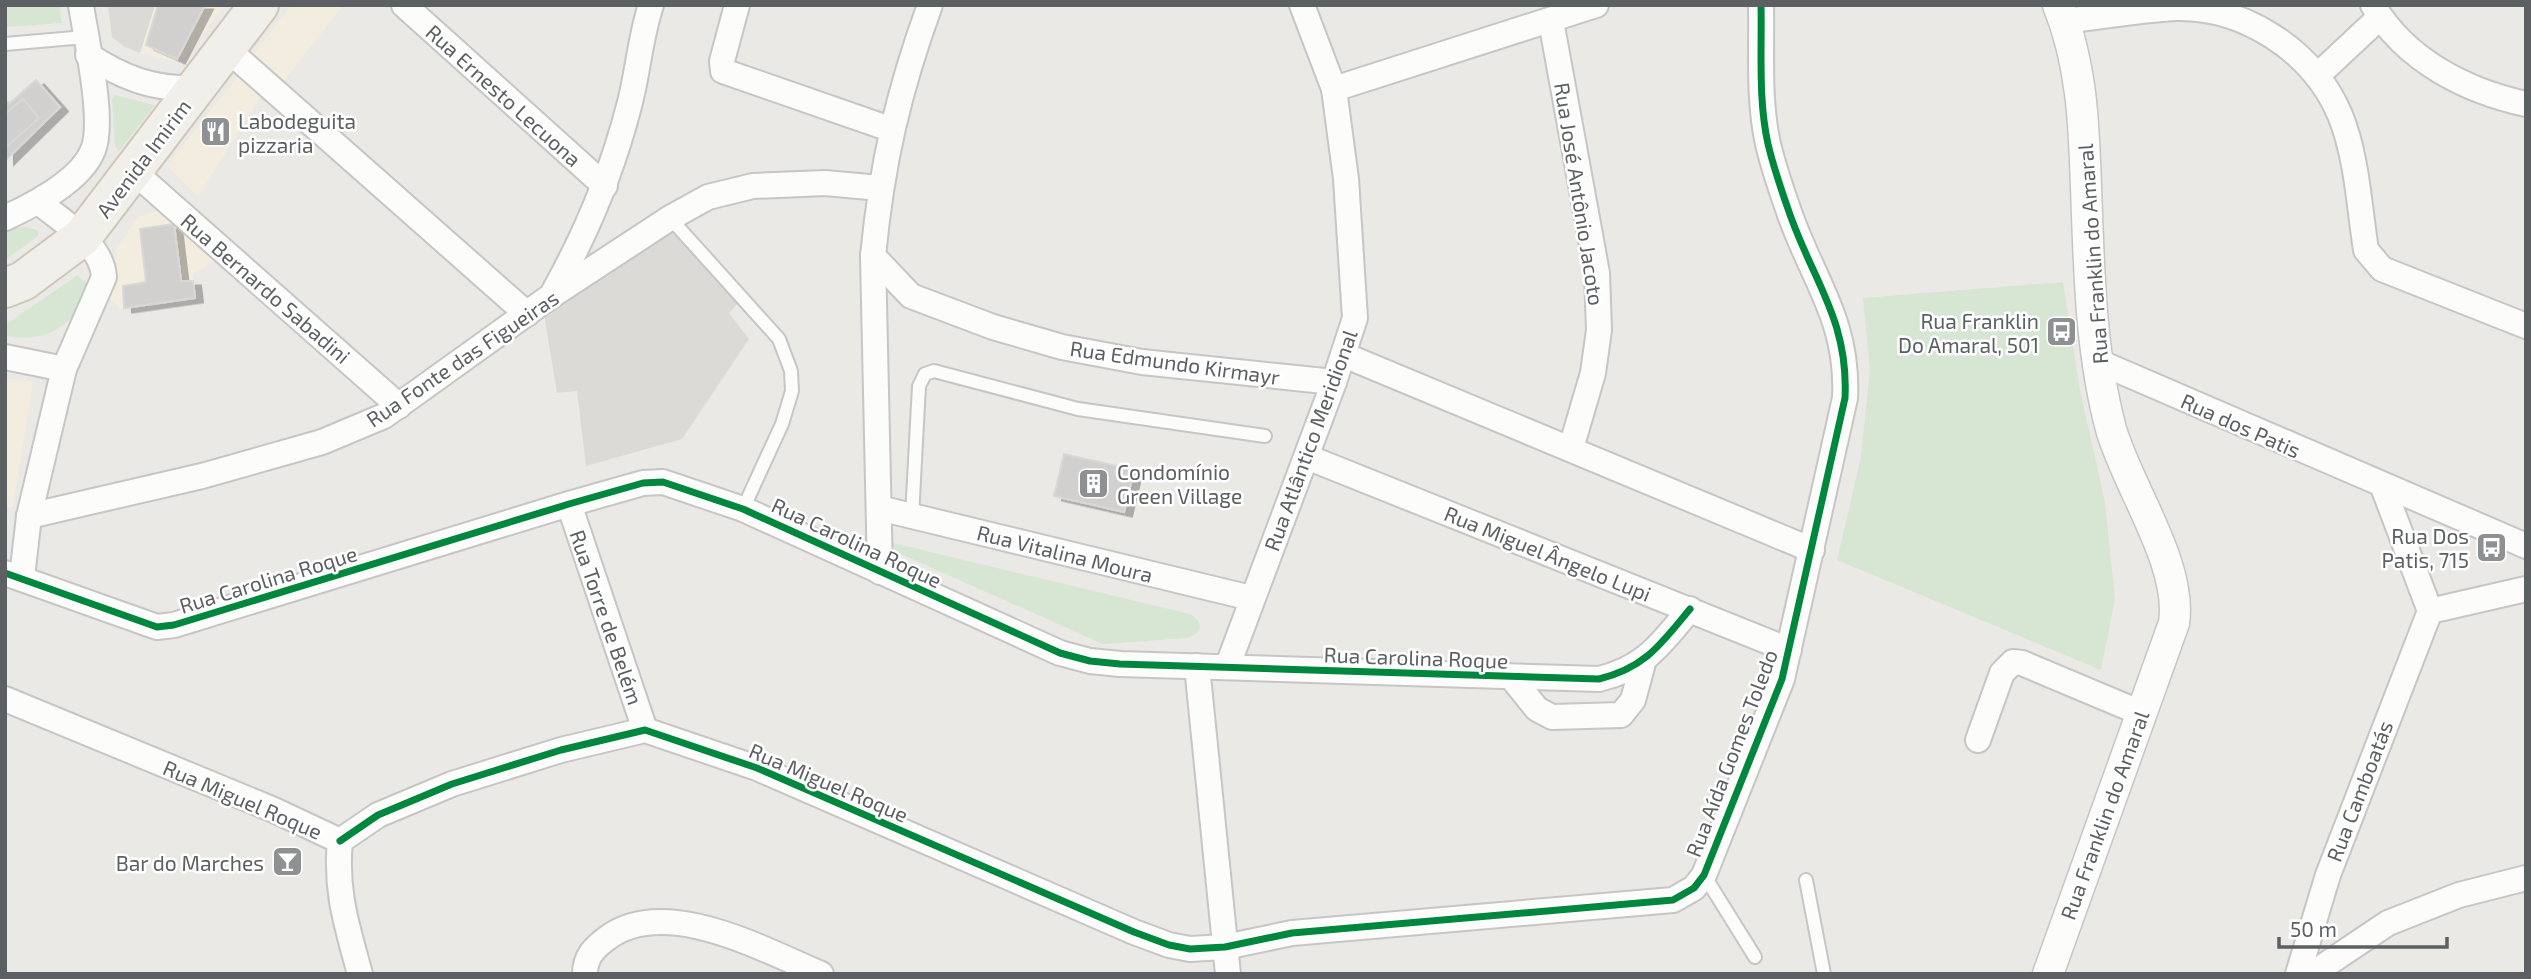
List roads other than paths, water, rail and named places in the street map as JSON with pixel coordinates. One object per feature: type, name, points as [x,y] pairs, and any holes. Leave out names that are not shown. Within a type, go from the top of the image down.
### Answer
[{"type":"main road","name":"Avenida Imirim","points":[[5,288],[32,275],[82,237],[259,5]]},
{"type":"street","points":[[5,218],[40,203],[69,179],[94,150],[96,124],[81,5]]},
{"type":"street","name":"Rua Ernesto Lecuona","points":[[404,5],[605,186]]},
{"type":"street","points":[[737,5],[722,61],[723,71],[890,130]]},
{"type":"street","points":[[880,572],[873,256],[880,188],[890,130],[930,5]]},
{"type":"street","name":"Rua Atlântico Meridional","points":[[1228,665],[1251,598],[1307,457],[1344,355],[1354,318],[1355,296],[1346,179],[1334,89],[1302,5]]},
{"type":"street","points":[[1334,89],[1596,5]]},
{"type":"street","name":"Rua Aída Gomes Toledo","points":[[1225,947],[1292,933],[1673,900],[1694,888],[1703,875],[1783,679],[1845,398],[1847,370],[1843,341],[1826,294],[1788,209],[1768,144],[1763,105],[1761,5]]},
{"type":"street","points":[[2061,13],[2176,8],[2210,11],[2242,20],[2271,35],[2301,58],[2317,76],[2340,114],[2351,152],[2366,250],[2372,260],[2382,269],[2526,326]]},
{"type":"street","points":[[551,296],[581,243],[605,186],[629,105],[644,9]]},
{"type":"street","points":[[2317,76],[2376,11],[2426,62],[2454,80],[2526,104]]},
{"type":"street","name":"Rua Franklin do Amaral","points":[[2048,974],[2174,623],[2176,598],[2159,547],[2111,429],[2099,362],[2089,272],[2083,102],[2061,13]]},
{"type":"street","name":"Rua José Antônio Jacoto","points":[[1550,21],[1597,273],[1599,318],[1593,373],[1571,448]]},
{"type":"street","points":[[87,46],[124,77],[177,89],[196,88]]},
{"type":"street","points":[[226,48],[527,314]]},
{"type":"street","name":"Rua Bernardo Sabadini","points":[[133,171],[399,406]]},
{"type":"street","name":"Rua Fonte das Figueiras","points":[[29,516],[202,475],[322,442],[355,430],[399,406],[551,296],[670,218],[708,197],[753,186],[825,183],[880,188]]},
{"type":"street","points":[[13,575],[64,369],[104,277],[99,257],[82,237],[40,203]]},
{"type":"street","name":"Rua Edmundo Kirmayr","points":[[873,256],[911,296],[993,327],[1062,347],[1142,362],[1334,382]]},
{"type":"street","points":[[1344,355],[1812,550]]},
{"type":"street","points":[[5,357],[64,369]]},
{"type":"street","name":"Rua dos Patis","points":[[2099,362],[2383,487],[2526,546]]},
{"type":"street","name":"Rua Miguel Ângelo Lupi","points":[[1307,457],[1789,650]]},
{"type":"street","name":"Rua Carolina Roque","points":[[13,575],[157,627],[174,625],[569,504],[643,483],[663,482],[743,509],[1060,653],[1100,662],[1228,665],[1339,673],[1599,679],[1624,674],[1643,663],[1690,609]]},
{"type":"street","points":[[2383,487],[2430,611],[2526,589]]},
{"type":"street","name":"Rua Torre de Belém","points":[[569,504],[645,730]]},
{"type":"street","name":"Rua Vitalina Moura","points":[[878,508],[1251,598]]},
{"type":"street","name":"Rua Camboatás","points":[[2298,974],[2328,874],[2430,611]]},
{"type":"street","points":[[1978,740],[2003,673],[2013,662],[2022,663],[2141,713]]},
{"type":"street","name":"Rua Carolina Roque","points":[[1512,678],[1537,709],[1552,717],[1621,715],[1633,700],[1643,663]]},
{"type":"street","points":[[1197,666],[1228,974]]},
{"type":"street","name":"Rua Miguel Roque","points":[[5,699],[274,810],[340,841],[378,815],[452,783],[561,750],[645,730],[757,768],[1134,933],[1180,947],[1225,947]]},
{"type":"street","points":[[340,841],[337,875],[340,902],[359,974]]},
{"type":"street","points":[[2312,974],[2388,923],[2459,895],[2526,878]]},
{"type":"street","points":[[585,974],[592,950],[614,932],[645,924],[680,922],[717,930],[821,974]]},
{"type":"lane","points":[[5,44],[87,46]]},
{"type":"lane","points":[[670,218],[779,339],[792,371],[792,391],[782,424],[743,509]]},
{"type":"lane","points":[[912,517],[919,386],[925,374],[934,371],[1078,409],[1265,436]]},
{"type":"lane","points":[[1703,875],[1755,957]]},
{"type":"lane","points":[[1806,880],[1824,974]]},
{"type":"place","name":"Labodeguita pizzaria","points":[[215,132]]},
{"type":"place","name":"Rua Franklin Do Amaral, 501","points":[[2062,332]]},
{"type":"place","name":"Condomínio Green Village","points":[[1094,483]]},
{"type":"place","name":"Rua Dos Patis, 715","points":[[2492,547]]},
{"type":"place","name":"Bar do Marches","points":[[287,862]]}]
